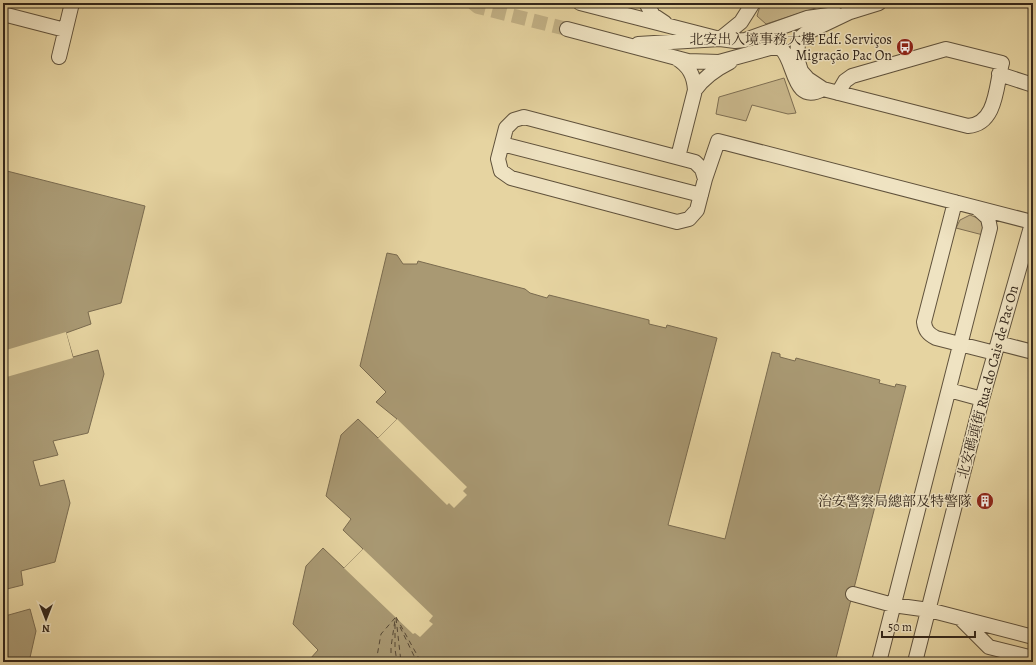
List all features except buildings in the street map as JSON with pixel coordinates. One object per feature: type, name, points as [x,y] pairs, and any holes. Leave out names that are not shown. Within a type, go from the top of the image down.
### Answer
[{"type":"street","points":[[59,57],[72,3]]},
{"type":"street","points":[[580,3],[673,27],[736,41],[745,40],[807,18],[850,12]]},
{"type":"street","points":[[646,3],[653,14],[662,22],[673,27]]},
{"type":"street","points":[[626,44],[720,38],[741,22],[753,3]]},
{"type":"street","points":[[838,92],[845,81],[852,76],[946,49],[1002,63],[990,112],[987,118],[975,125],[968,126],[822,89],[808,79],[801,71],[797,58],[800,38],[806,33],[850,12],[879,3]]},
{"type":"street","points":[[3,14],[65,30]]},
{"type":"street","points":[[567,29],[676,57],[708,62],[737,58],[776,47],[784,51],[796,80],[804,91],[814,94],[822,89]]},
{"type":"street","points":[[745,40],[765,49]]},
{"type":"street","points":[[676,57],[691,71],[695,90]]},
{"type":"street","points":[[678,157],[695,90],[700,82],[708,75],[737,58]]},
{"type":"street","points":[[999,74],[1033,85]]},
{"type":"street","points":[[704,179],[702,169],[695,162],[524,117],[510,123],[506,128],[498,159],[498,165],[501,171],[511,178],[677,222],[689,220],[694,216],[697,210],[704,179],[718,141],[1033,221]]},
{"type":"street","points":[[502,144],[701,195]]},
{"type":"street","points":[[955,202],[924,322],[924,327],[931,336],[960,344],[1033,352]]},
{"type":"street","points":[[879,662],[990,228],[988,218],[977,208]]},
{"type":"street","name":"北安碼頭街 Rua do Cais de Pac On","points":[[915,662],[982,399],[1033,221]]},
{"type":"street","points":[[949,390],[982,399]]},
{"type":"street","points":[[853,594],[894,605],[929,610],[1033,637]]},
{"type":"street","points":[[958,618],[966,623],[984,644],[989,647],[1033,658]]},
{"type":"shaded area","points":[[761,3],[831,3],[766,24],[757,16]]},
{"type":"shaded area","points":[[784,78],[796,113],[788,114],[752,105],[746,121],[716,114],[719,97]]},
{"type":"shaded area","points":[[3,170],[145,206],[121,303],[88,312],[91,324],[66,333],[73,357],[98,350],[104,374],[88,433],[53,441],[58,455],[33,461],[40,486],[64,480],[70,503],[55,562],[21,571],[23,585],[3,590]]},
{"type":"shaded area","points":[[970,215],[980,219],[983,228],[983,235],[956,228],[960,220]]},
{"type":"shaded area","points":[[387,253],[397,255],[403,264],[417,264],[418,261],[525,289],[530,293],[547,298],[549,295],[649,320],[649,324],[666,328],[667,325],[717,338],[668,525],[725,539],[772,352],[780,354],[780,357],[795,361],[796,358],[880,380],[879,383],[895,387],[896,384],[906,386],[835,662],[313,662],[310,659],[318,650],[293,624],[306,566],[323,548],[344,568],[363,549],[343,530],[351,519],[326,496],[341,435],[358,419],[378,438],[397,419],[376,402],[386,392],[360,366]]},
{"type":"shaded area","points":[[30,609],[36,631],[29,662],[3,662],[3,610],[5,616]]},
{"type":"pier","points":[[66,332],[73,358],[3,378],[3,351]]},
{"type":"pier","points":[[397,419],[467,487],[463,491],[467,495],[454,508],[449,503],[447,505],[378,438]]},
{"type":"pier","points":[[363,549],[433,616],[429,621],[433,624],[420,637],[415,633],[413,634],[344,568]]},
{"type":"ferry route","points":[[396,617],[421,662]]},
{"type":"ferry route","points":[[376,662],[381,634],[395,618]]},
{"type":"ferry route","points":[[396,618],[401,662]]},
{"type":"ferry route","points":[[391,662],[391,647],[395,620]]},
{"type":"ferry route","points":[[395,624],[395,649],[397,662]]},
{"type":"ferry route","points":[[400,627],[417,662]]},
{"type":"tunnel","points":[[473,3],[478,7],[567,29]]},
{"type":"place","name":"北安出入境事務大樓 Edf. Serviços Migração Pac On","points":[[905,47]]},
{"type":"place","name":"治安警察局總部及特警隊","points":[[985,501]]}]
